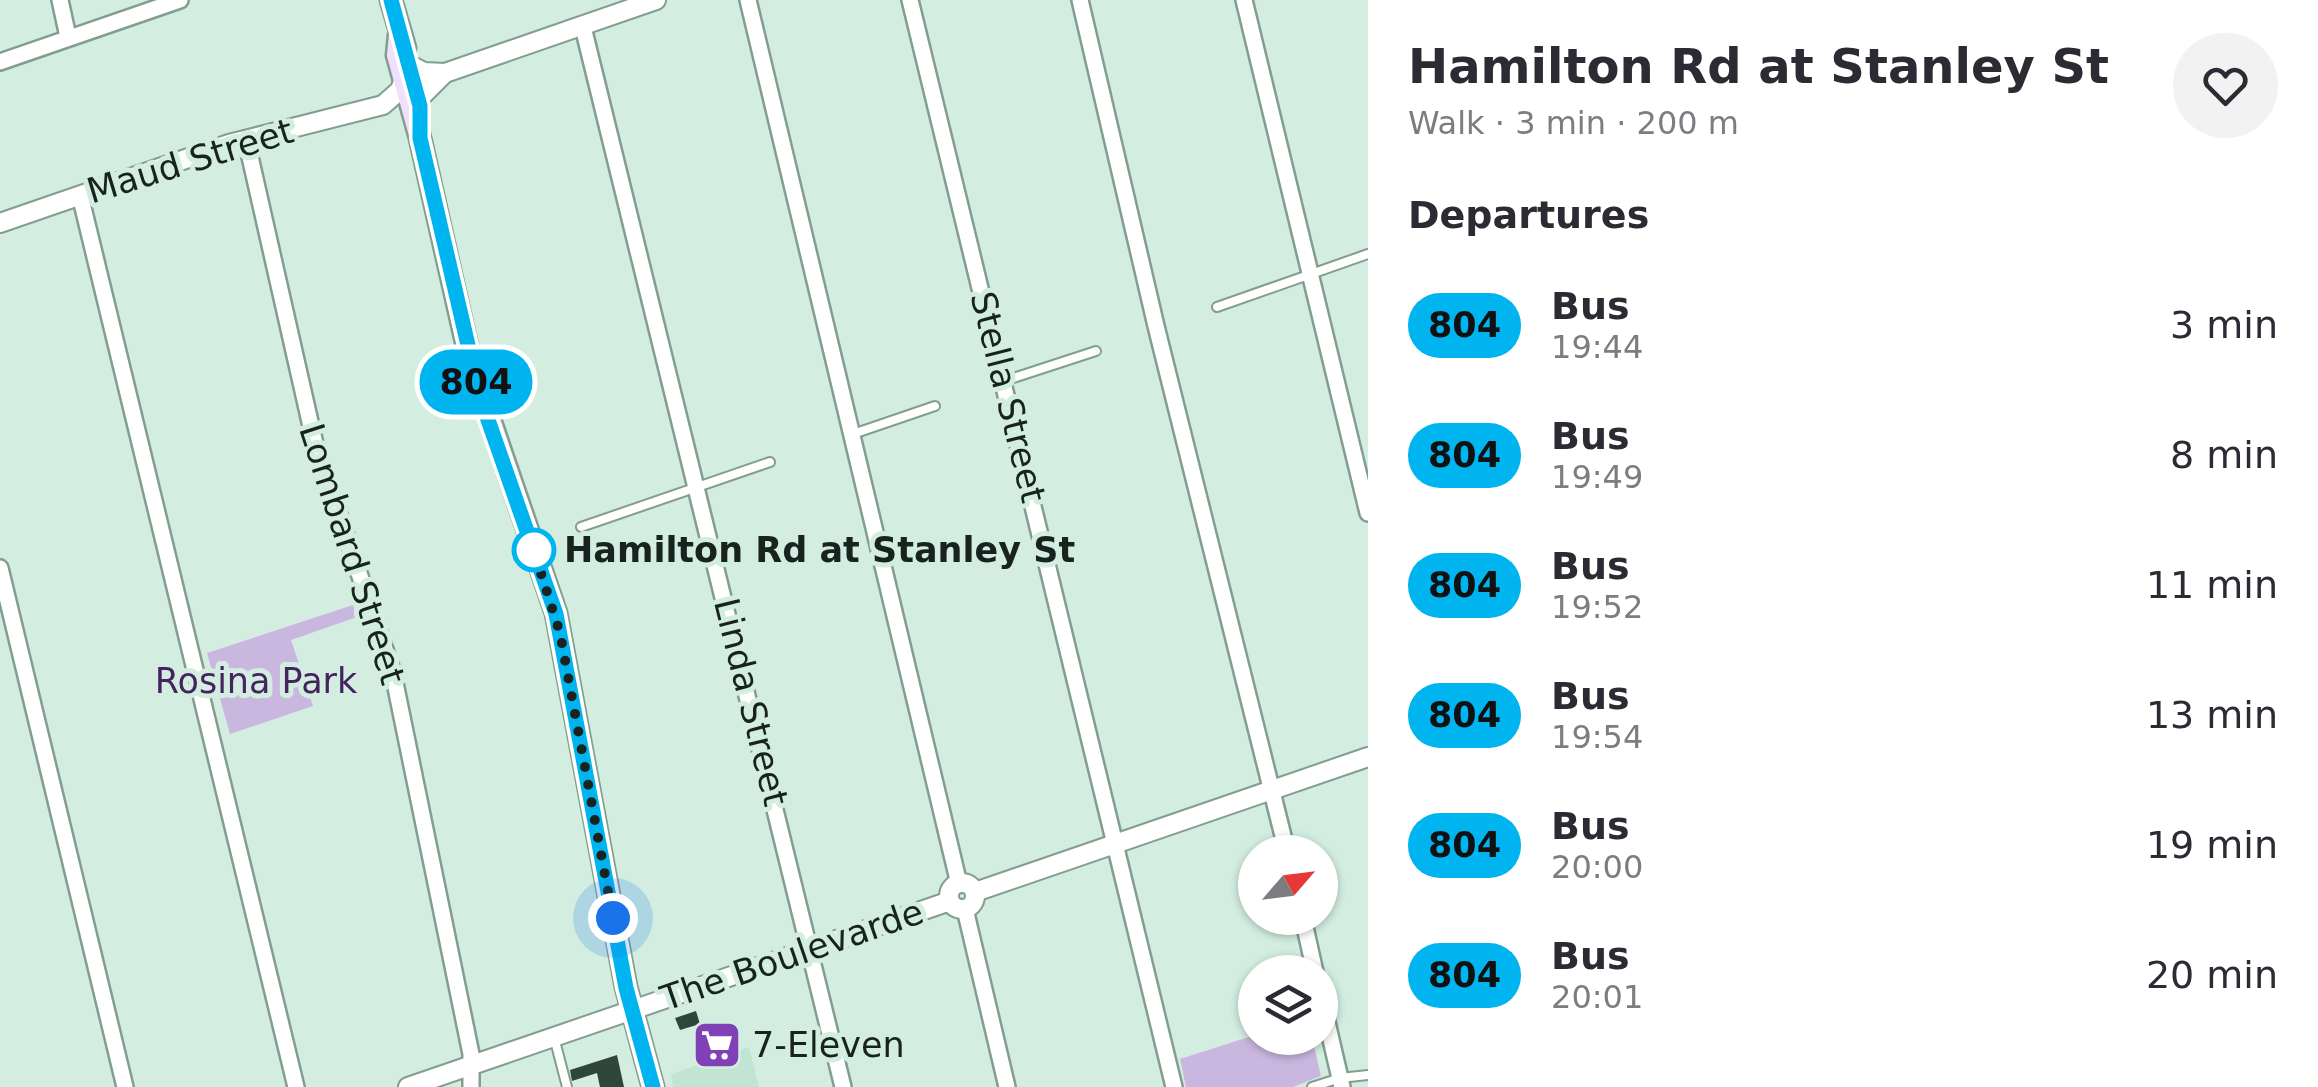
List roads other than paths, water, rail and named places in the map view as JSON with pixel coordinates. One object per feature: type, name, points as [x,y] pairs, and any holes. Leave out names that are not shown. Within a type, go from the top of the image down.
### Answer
[{"type":"main road","points":[[391,0],[399,36],[397,55],[416,108],[480,397],[556,614],[633,1009],[653,1087]]},
{"type":"street","points":[[60,0],[68,38]]},
{"type":"street","points":[[0,62],[180,0]]},
{"type":"street","points":[[383,104],[400,90],[406,73],[445,73],[656,0]]},
{"type":"street","points":[[748,0],[850,435],[967,888]]},
{"type":"street","name":"Stella Street","points":[[910,0],[1174,1087]]},
{"type":"street","points":[[1080,0],[1160,345],[1284,835]]},
{"type":"street","points":[[1244,0],[1368,513]]},
{"type":"street","name":"Linda Street","points":[[583,28],[699,487],[843,1087]]},
{"type":"street","points":[[383,104],[416,108],[445,73]]},
{"type":"street","name":"Maud Street","points":[[0,223],[246,139],[383,104]]},
{"type":"street","name":"Lombard Street","points":[[246,139],[312,434],[393,673],[470,1048],[472,1087]]},
{"type":"street","points":[[80,195],[296,1087]]},
{"type":"street","points":[[0,568],[125,1087]]},
{"type":"street","points":[[1007,1087],[952,888],[967,888],[1117,843],[1368,757]]},
{"type":"street","name":"The Boulevarde","points":[[408,1087],[810,948],[958,905]]},
{"type":"street","points":[[1335,1055],[1341,1082]]},
{"type":"lane","points":[[1217,307],[1368,254]]},
{"type":"lane","points":[[1004,381],[1096,350]]},
{"type":"lane","points":[[850,435],[935,406]]},
{"type":"lane","points":[[582,528],[770,462]]},
{"type":"lane","points":[[554,1037],[567,1087]]},
{"type":"lane","points":[[1312,1087],[1368,1075]]},
{"type":"place","name":"Hamilton Rd at Stanley St","points":[[534,550]]},
{"type":"place","name":"7-Eleven","points":[[717,1045]]},
{"type":"park label","name":"Rosina Park","points":[[256,681]]}]
